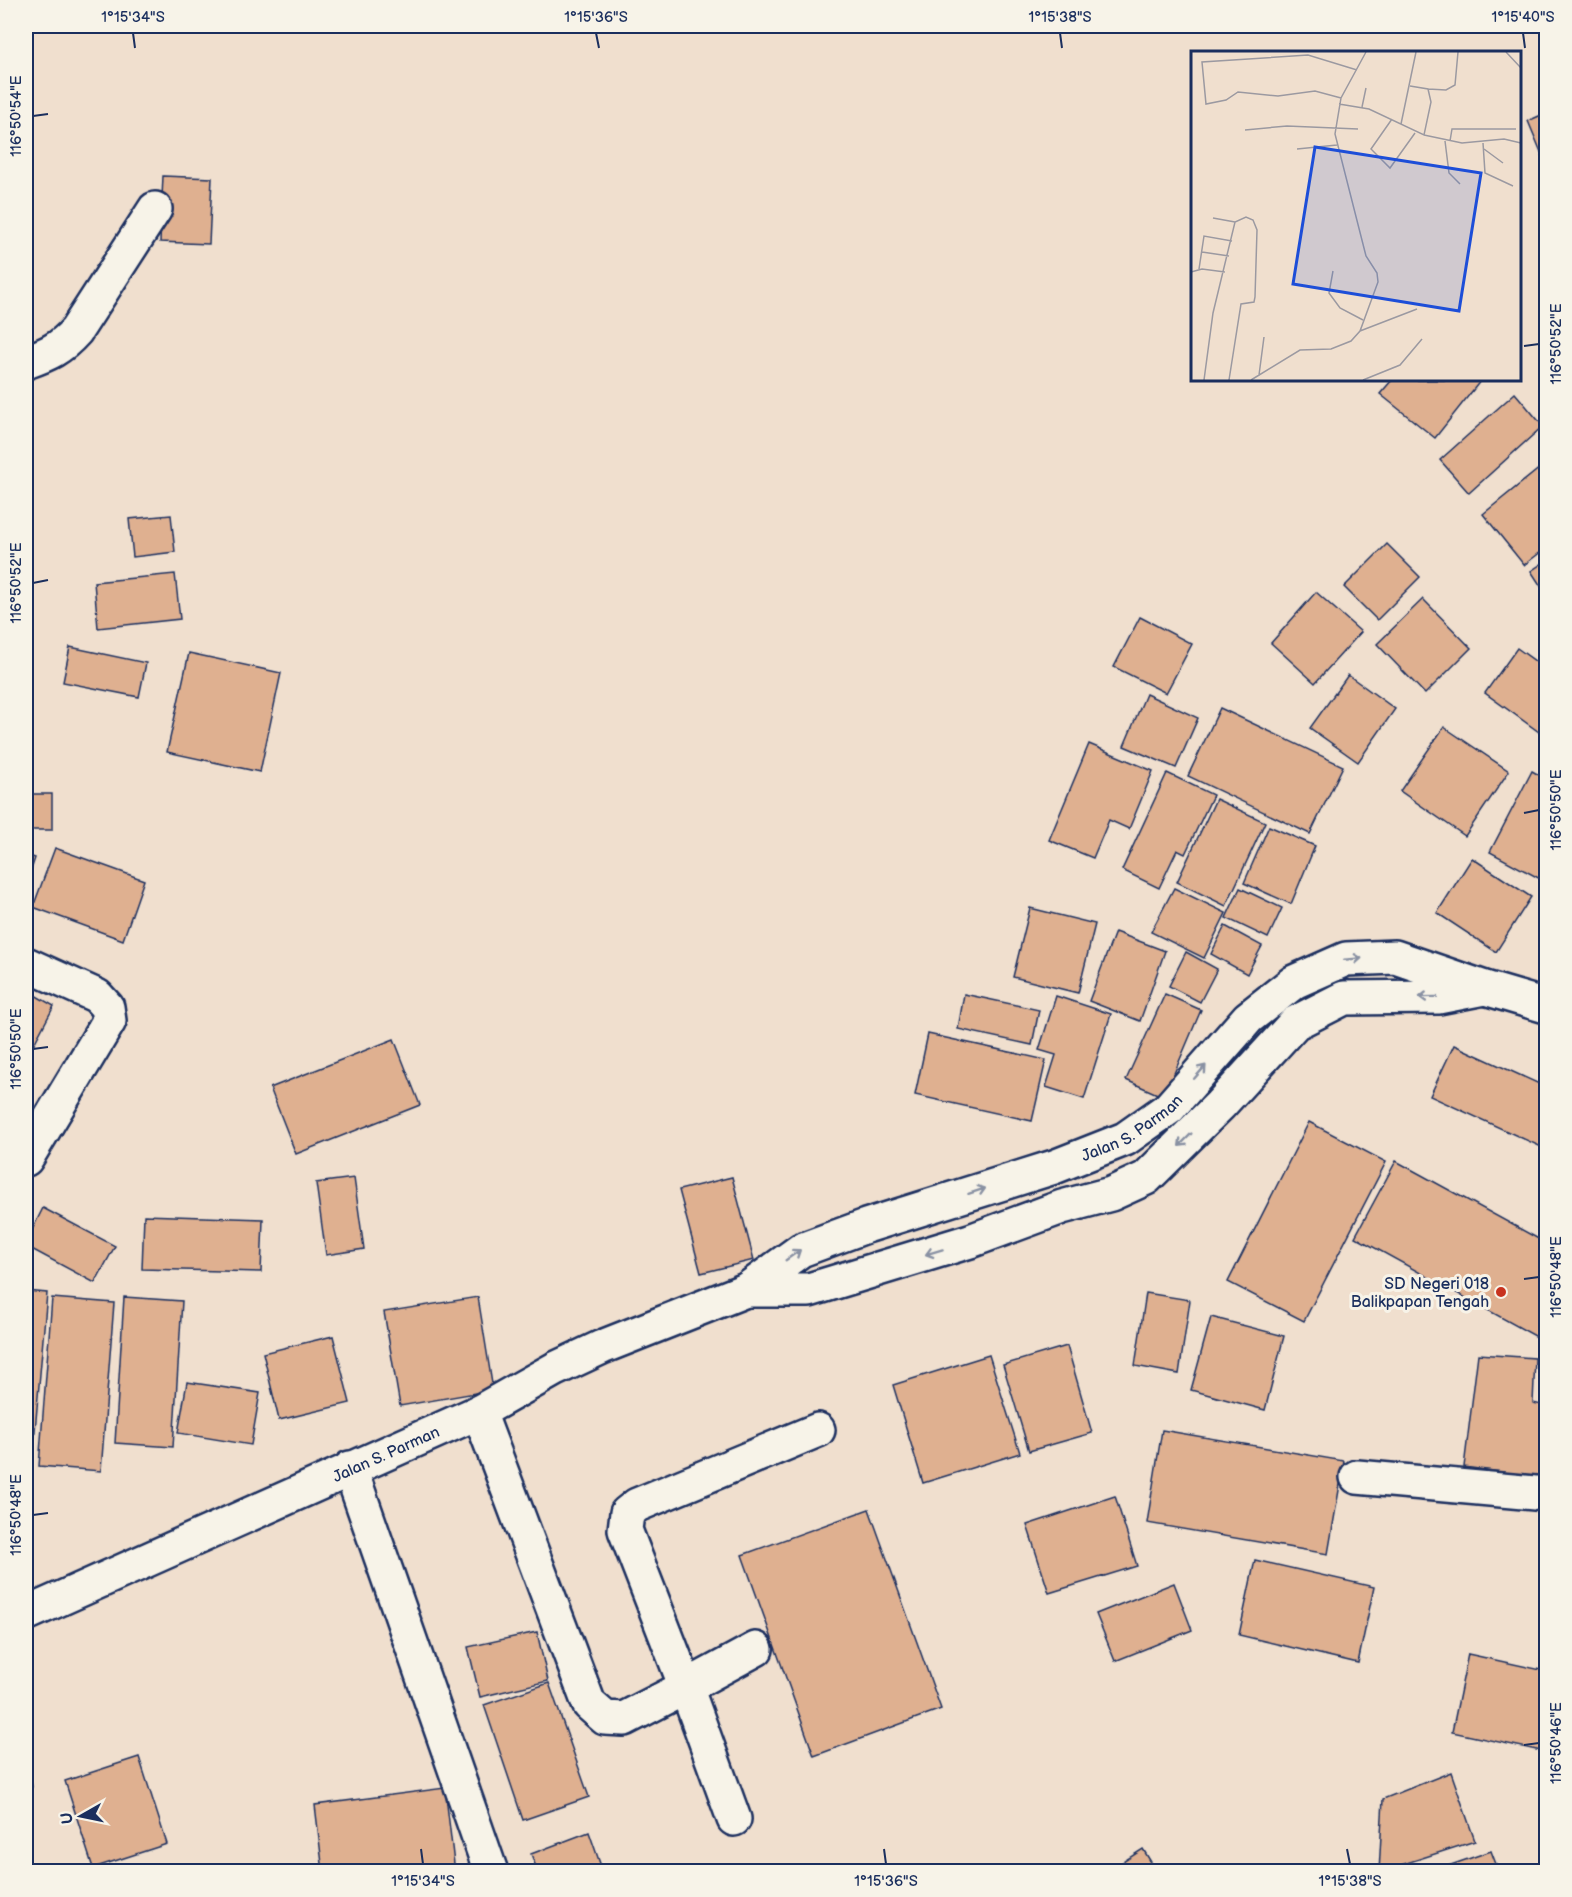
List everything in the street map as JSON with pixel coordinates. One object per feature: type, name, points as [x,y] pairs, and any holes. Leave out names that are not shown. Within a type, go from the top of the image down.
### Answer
[{"type":"main road","points":[[26,362],[53,352],[76,332],[155,209]]},
{"type":"main road","name":"Jalan S. Parman","points":[[26,1614],[478,1412],[555,1369],[603,1347],[746,1290],[801,1250],[866,1226],[1054,1167],[1125,1139],[1169,1108],[1248,1018],[1294,982],[1346,959],[1395,957],[1546,1006]]},
{"type":"main road","points":[[26,964],[98,996],[107,1007],[109,1021],[26,1159]]},
{"type":"main road","name":"Jalan S. Parman","points":[[746,1290],[809,1290],[970,1242],[1062,1207],[1111,1194],[1146,1178],[1220,1106],[1295,1023],[1344,998],[1438,997],[1485,988]]},
{"type":"main road","points":[[478,1412],[589,1704],[605,1718],[624,1719],[756,1649]]},
{"type":"main road","points":[[734,1820],[686,1687],[625,1530],[627,1513],[637,1505],[818,1430]]},
{"type":"main road","points":[[350,1468],[490,1872]]},
{"type":"main road","points":[[1357,1477],[1546,1494]]},
{"type":"building","points":[[1546,113],[1546,164],[1528,121]]},
{"type":"building","points":[[163,176],[212,178],[209,244],[160,242]]},
{"type":"building","points":[[26,305],[32,337],[26,338]]},
{"type":"building","points":[[1391,381],[1480,381],[1435,438],[1380,394]]},
{"type":"building","points":[[1515,393],[1543,426],[1469,493],[1440,460]]},
{"type":"building","points":[[1546,463],[1546,548],[1524,565],[1483,514]]},
{"type":"building","points":[[171,515],[175,552],[133,557],[129,519]]},
{"type":"building","points":[[1387,544],[1420,577],[1377,620],[1344,587]]},
{"type":"building","points":[[1546,561],[1546,594],[1531,571]]},
{"type":"building","points":[[175,574],[180,619],[98,628],[94,582]]},
{"type":"building","points":[[1316,592],[1361,632],[1315,683],[1271,643]]},
{"type":"building","points":[[1423,599],[1471,648],[1425,694],[1377,644]]},
{"type":"building","points":[[1140,617],[1192,644],[1166,693],[1114,667]]},
{"type":"building","points":[[70,647],[146,663],[139,697],[63,682]]},
{"type":"building","points":[[1517,648],[1546,669],[1546,737],[1485,693]]},
{"type":"building","points":[[189,653],[281,673],[260,772],[167,752]]},
{"type":"building","points":[[1348,675],[1395,709],[1358,762],[1310,728]]},
{"type":"building","points":[[1146,694],[1198,718],[1176,768],[1124,746]]},
{"type":"building","points":[[1220,708],[1343,766],[1310,834],[1188,776]]},
{"type":"building","points":[[1444,727],[1509,771],[1465,836],[1400,791]]},
{"type":"building","points":[[1089,744],[1153,771],[1129,829],[1109,820],[1093,858],[1049,840]]},
{"type":"building","points":[[1532,771],[1546,779],[1546,882],[1490,852]]},
{"type":"building","points":[[1167,773],[1213,795],[1185,854],[1177,850],[1159,888],[1122,870]]},
{"type":"building","points":[[26,794],[52,794],[52,830],[26,830]]},
{"type":"building","points":[[1216,799],[1265,822],[1226,906],[1177,882]]},
{"type":"building","points":[[1269,826],[1315,846],[1291,904],[1244,883]]},
{"type":"building","points":[[55,848],[144,880],[123,940],[33,907]]},
{"type":"building","points":[[26,855],[35,858],[26,885]]},
{"type":"building","points":[[1472,858],[1531,897],[1496,952],[1437,913]]},
{"type":"building","points":[[1174,888],[1226,913],[1204,958],[1151,932]]},
{"type":"building","points":[[1240,888],[1282,908],[1268,938],[1226,918]]},
{"type":"building","points":[[1030,908],[1095,924],[1078,993],[1013,977]]},
{"type":"building","points":[[1225,926],[1262,946],[1247,974],[1211,954]]},
{"type":"building","points":[[1115,932],[1165,951],[1140,1021],[1089,1001]]},
{"type":"building","points":[[1186,952],[1217,969],[1200,1002],[1169,986]]},
{"type":"building","points":[[26,990],[54,1006],[26,1059]]},
{"type":"building","points":[[964,994],[1039,1010],[1032,1045],[958,1029]]},
{"type":"building","points":[[1165,994],[1201,1010],[1164,1097],[1126,1080]]},
{"type":"building","points":[[1056,996],[1111,1014],[1084,1099],[1046,1087],[1056,1055],[1039,1050]]},
{"type":"building","points":[[928,1034],[1046,1060],[1032,1121],[915,1095]]},
{"type":"building","points":[[394,1039],[420,1105],[296,1154],[270,1088]]},
{"type":"building","points":[[1454,1045],[1546,1087],[1546,1149],[1430,1096]]},
{"type":"building","points":[[1309,1122],[1386,1162],[1304,1321],[1228,1282]]},
{"type":"building","name":"SD Negeri 018 Balikpapan Tengah","points":[[1396,1161],[1546,1243],[1546,1342],[1355,1237]]},
{"type":"building","points":[[732,1177],[754,1260],[701,1273],[679,1190]]},
{"type":"building","points":[[354,1178],[364,1249],[326,1255],[316,1183]]},
{"type":"building","points":[[43,1208],[115,1246],[95,1283],[26,1246]]},
{"type":"building","points":[[144,1215],[263,1219],[261,1272],[142,1269]]},
{"type":"building","points":[[26,1291],[47,1293],[29,1500],[26,1499]]},
{"type":"building","points":[[1146,1293],[1190,1300],[1179,1374],[1135,1366]]},
{"type":"building","points":[[124,1297],[182,1301],[173,1447],[115,1443]]},
{"type":"building","points":[[478,1297],[493,1390],[400,1406],[384,1312]]},
{"type":"building","points":[[52,1298],[114,1303],[101,1471],[39,1466]]},
{"type":"building","points":[[1211,1317],[1284,1336],[1265,1410],[1191,1390]]},
{"type":"building","points":[[333,1336],[350,1403],[279,1420],[263,1353]]},
{"type":"building","points":[[1067,1346],[1092,1433],[1029,1451],[1003,1365]]},
{"type":"building","points":[[1478,1354],[1535,1358],[1533,1403],[1546,1406],[1546,1478],[1464,1467]]},
{"type":"building","points":[[989,1355],[1020,1453],[923,1483],[893,1385]]},
{"type":"building","points":[[187,1382],[260,1393],[251,1445],[178,1433]]},
{"type":"building","points":[[1162,1430],[1344,1461],[1328,1554],[1147,1523]]},
{"type":"building","points":[[1115,1496],[1137,1566],[1049,1593],[1027,1525]]},
{"type":"building","points":[[869,1509],[941,1709],[814,1756],[742,1555]]},
{"type":"building","points":[[1255,1560],[1374,1587],[1358,1663],[1239,1635]]},
{"type":"building","points":[[1174,1583],[1192,1630],[1115,1661],[1096,1614]]},
{"type":"building","points":[[537,1632],[548,1681],[480,1697],[468,1647]]},
{"type":"building","points":[[1468,1654],[1546,1671],[1546,1752],[1452,1732]]},
{"type":"building","points":[[549,1683],[589,1797],[523,1820],[484,1705]]},
{"type":"building","points":[[26,1755],[32,1787],[26,1788]]},
{"type":"building","points":[[139,1757],[167,1844],[93,1868],[65,1781]]},
{"type":"building","points":[[1451,1772],[1475,1841],[1379,1872],[1383,1799]]},
{"type":"building","points":[[445,1788],[455,1872],[323,1872],[315,1805]]},
{"type":"building","points":[[589,1832],[603,1872],[538,1872],[531,1854]]},
{"type":"building","points":[[1143,1849],[1157,1872],[1107,1872]]},
{"type":"building","points":[[1491,1851],[1499,1872],[1446,1872],[1445,1867]]},
{"type":"building","points":[[1523,1866],[1525,1872],[1508,1872]]},
{"type":"place","name":"SD Negeri 018 Balikpapan Tengah","points":[[1501,1292]]}]
